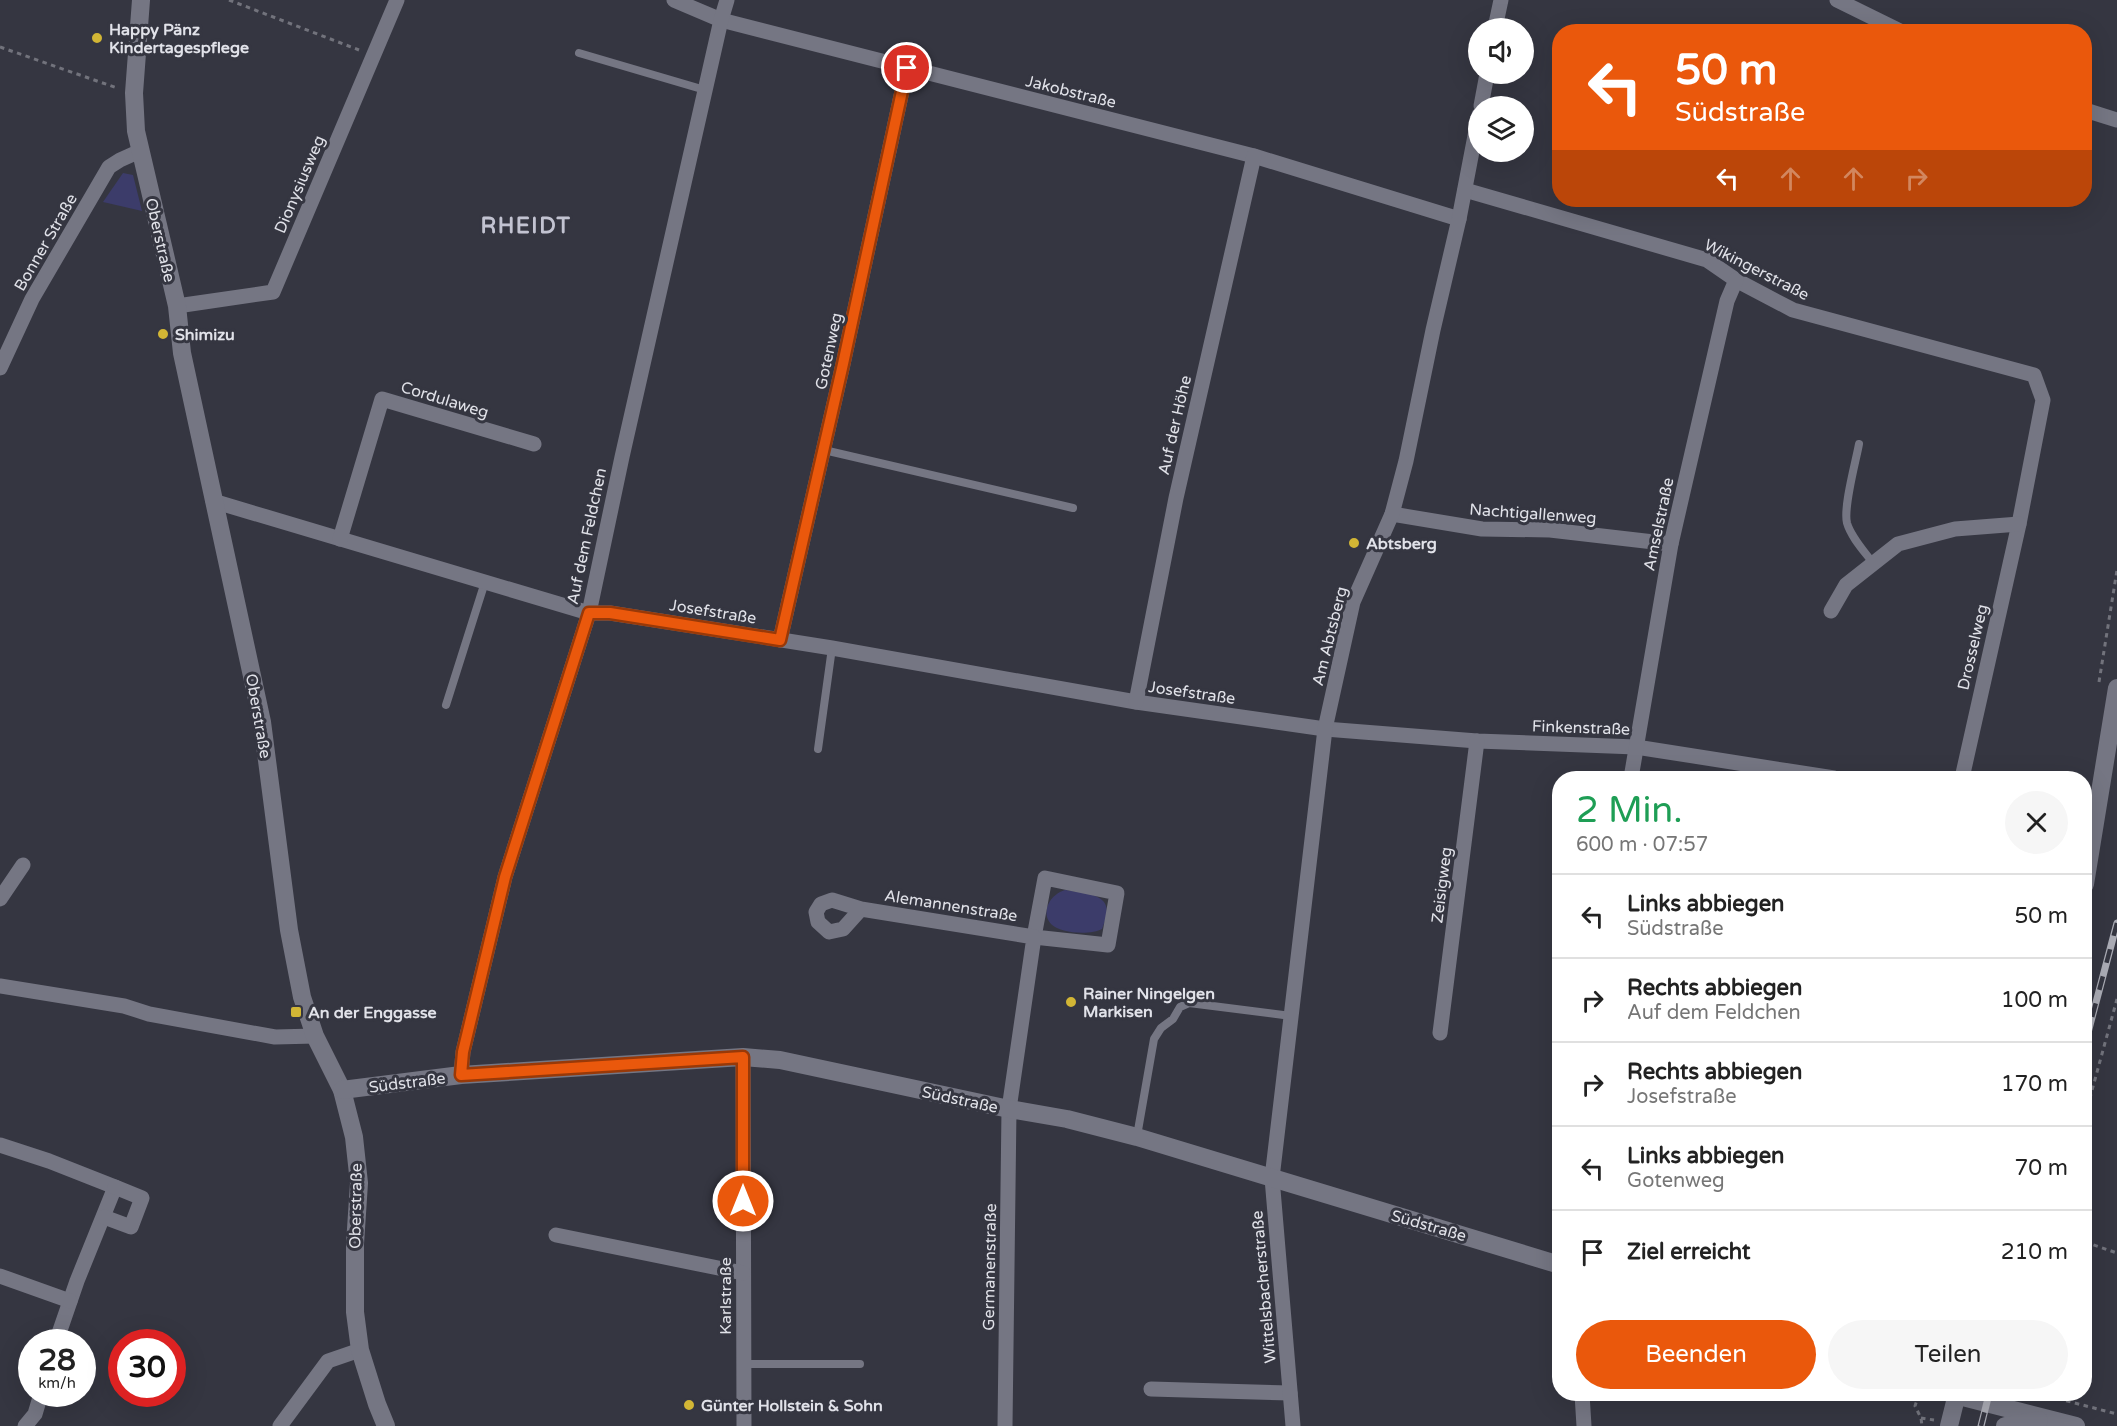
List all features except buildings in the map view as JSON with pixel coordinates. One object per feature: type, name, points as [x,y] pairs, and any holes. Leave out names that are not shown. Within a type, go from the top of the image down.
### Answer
[{"type":"street","name":"Oberstraße","points":[[141,0],[134,93],[136,131],[177,306],[182,353],[262,722],[289,930],[302,997],[315,1036],[342,1090],[354,1137],[359,1183],[354,1271],[355,1312],[360,1350],[386,1426]]},
{"type":"street","name":"Dionysiusweg","points":[[177,306],[273,292],[396,0]]},
{"type":"street","name":"Jakobstraße","points":[[674,0],[721,20],[1254,156],[1459,219]]},
{"type":"street","name":"Auf dem Feldchen","points":[[461,1075],[463,1052],[505,877],[589,613],[624,445],[727,0]]},
{"type":"street","points":[[1497,18],[1501,0]]},
{"type":"street","points":[[1837,0],[1884,24]]},
{"type":"street","name":"Gotenweg","points":[[780,640],[907,68]]},
{"type":"street","points":[[2092,112],[2117,120]]},
{"type":"street","name":"Bonner Straße","points":[[0,368],[32,299],[109,167],[140,151]]},
{"type":"street","name":"Auf der Höhe","points":[[1136,702],[1176,498],[1254,156]]},
{"type":"street","name":"Am Abtsberg","points":[[1272,1178],[1325,729],[1353,602],[1392,514],[1406,461],[1470,162]]},
{"type":"street","name":"Wikingerstraße","points":[[1465,190],[1707,260],[1792,310],[2034,375]]},
{"type":"street","name":"Amselstraße","points":[[1632,771],[1671,544],[1727,301],[1736,279]]},
{"type":"street","name":"Drosselweg","points":[[1964,771],[2019,524],[2043,400],[2034,375]]},
{"type":"street","name":"Cordulaweg","points":[[339,538],[382,399],[534,444]]},
{"type":"street","name":"Josefstraße","points":[[213,501],[589,613],[610,613],[832,648],[1136,702],[1325,729]]},
{"type":"street","name":"Nachtigallenweg","points":[[1392,514],[1482,528],[1550,530],[1671,544]]},
{"type":"street","points":[[1831,611],[1846,585],[1898,544],[1955,529],[2019,524]]},
{"type":"street","points":[[2092,841],[2117,688]]},
{"type":"street","name":"Finkenstraße","points":[[1325,729],[1477,741],[1636,747],[1789,771]]},
{"type":"street","name":"Zeisigweg","points":[[1440,1033],[1477,741]]},
{"type":"street","points":[[0,899],[23,866]]},
{"type":"street","name":"Alemannenstraße","points":[[861,909],[1034,937],[1108,945],[1117,893],[1045,878],[1034,937],[1009,1109]]},
{"type":"street","points":[[0,986],[124,1006],[149,1014],[275,1037],[315,1036]]},
{"type":"street","name":"Südstraße","points":[[342,1090],[461,1075],[743,1057],[780,1060],[1009,1109],[1067,1119],[1137,1137],[1552,1263]]},
{"type":"street","name":"Karlstraße","points":[[743,1057],[744,1426]]},
{"type":"street","name":"Germanenstraße","points":[[1005,1426],[1009,1109]]},
{"type":"street","points":[[0,1145],[49,1161],[142,1198],[131,1227],[104,1217]]},
{"type":"street","name":"Wittelsbacherstraße","points":[[1272,1178],[1293,1426]]},
{"type":"street","points":[[60,1329],[115,1187]]},
{"type":"street","points":[[555,1235],[743,1273]]},
{"type":"street","points":[[0,1276],[70,1301]]},
{"type":"street","points":[[280,1426],[328,1361],[360,1350]]},
{"type":"street","points":[[1151,1389],[1290,1393]]},
{"type":"street","points":[[1582,1401],[1584,1426]]},
{"type":"street","points":[[1949,1426],[1954,1401]]},
{"type":"street","points":[[1980,1401],[2076,1426]]},
{"type":"street","points":[[25,1426],[35,1414],[37,1407]]},
{"type":"street","points":[[2005,1426],[2046,1419]]},
{"type":"lane","points":[[579,53],[705,90]]},
{"type":"lane","points":[[1859,444],[1847,521],[1851,531],[1873,563]]},
{"type":"lane","points":[[824,450],[1073,508]]},
{"type":"lane","points":[[446,705],[485,582]]},
{"type":"lane","points":[[818,749],[832,648]]},
{"type":"lane","points":[[1137,1137],[1154,1039],[1161,1028],[1173,1019],[1180,1007],[1189,1003],[1291,1016]]},
{"type":"lane","points":[[743,1364],[860,1364]]},
{"type":"path","points":[[229,0],[372,55]]},
{"type":"path","points":[[0,47],[134,93]]},
{"type":"path","points":[[2099,683],[2117,570]]},
{"type":"path","points":[[2092,1090],[2117,999]]},
{"type":"path","points":[[2092,1244],[2117,1253]]},
{"type":"path","points":[[1917,1401],[1915,1406],[1922,1426]]},
{"type":"path","points":[[2067,1401],[2117,1414]]},
{"type":"shaded area","points":[[123,173],[133,175],[142,211],[103,202]]},
{"type":"shaded area","points":[[1065,890],[1092,895],[1104,902],[1107,909],[1102,929],[1076,933],[1061,930],[1051,924],[1047,914],[1049,904],[1055,895]]},
{"type":"railway","points":[[2092,1018],[2117,923]]},
{"type":"railway","points":[[1981,1426],[1987,1401]]},
{"type":"place","name":"Happy Pänz Kindertagespflege","points":[[97,38]]},
{"type":"place","name":"Shimizu","points":[[163,334]]},
{"type":"place","name":"Abtsberg","points":[[1354,543]]},
{"type":"place","name":"Rainer Ningelgen Markisen","points":[[1071,1002]]},
{"type":"place","name":"An der Enggasse","points":[[296,1012]]},
{"type":"place","name":"Günter Hollstein & Sohn","points":[[689,1405]]},
{"type":"district","name":"RHEIDT","points":[[526,225]]},
{"type":"route","points":[[743,1201],[743,1057],[461,1075],[463,1052],[505,877],[589,613],[610,613],[780,640],[907,68]]}]
